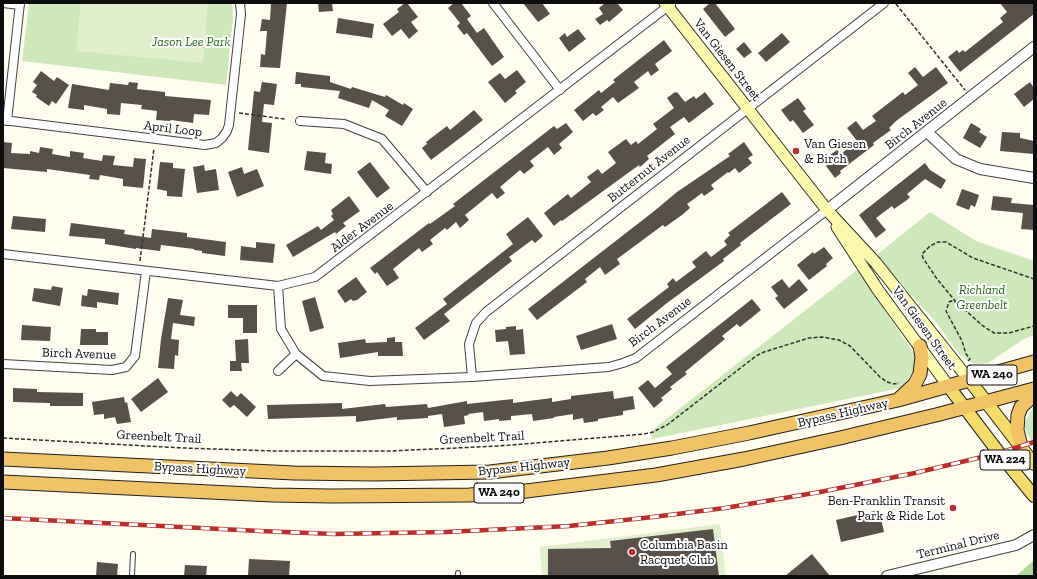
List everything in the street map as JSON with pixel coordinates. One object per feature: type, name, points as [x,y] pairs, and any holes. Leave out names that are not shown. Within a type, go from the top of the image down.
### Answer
[{"type":"highway","points":[[898,400],[918,379],[922,365],[920,346]]},
{"type":"highway","name":"Bypass Highway","points":[[3,459],[294,474],[490,472],[608,458],[672,448],[898,400],[949,387],[1034,362]]},
{"type":"highway","name":"Bypass Highway","points":[[3,482],[272,495],[453,495],[518,492],[656,475],[744,459],[965,408],[1034,389]]},
{"type":"highway","points":[[1021,446],[1017,430],[1018,415],[1021,407],[1034,395]]},
{"type":"main road","name":"Van Giesen Street","points":[[668,4],[827,210],[881,269],[1034,464]]},
{"type":"main road","name":"Van Giesen Street","points":[[827,210],[867,274],[949,387],[1034,496]]},
{"type":"street","name":"April Loop","points":[[3,3],[20,4],[5,120],[205,146],[216,143],[222,138],[229,125],[241,14],[240,3]]},
{"type":"street","points":[[493,3],[560,90]]},
{"type":"street","name":"Butternut Avenue","points":[[472,377],[469,344],[476,323],[486,312],[884,3]]},
{"type":"street","name":"Alder Avenue","points":[[3,254],[278,286],[315,277],[560,90],[668,4]]},
{"type":"street","name":"Birch Avenue","points":[[278,286],[281,329],[296,354],[323,376],[370,381],[472,377],[609,367],[623,364],[636,358],[1034,47]]},
{"type":"street","points":[[300,121],[344,124],[382,139],[427,192]]},
{"type":"street","points":[[927,132],[956,160],[980,169],[1034,178]]},
{"type":"street","name":"Birch Avenue","points":[[3,364],[112,370],[126,368],[136,356],[146,271]]},
{"type":"street","points":[[278,371],[296,354]]},
{"type":"street","name":"Terminal Drive","points":[[887,576],[1016,545],[1034,535]]},
{"type":"lane","points":[[132,576],[133,554]]},
{"type":"path","points":[[896,4],[965,90]]},
{"type":"path","points":[[239,113],[285,119]]},
{"type":"path","points":[[140,263],[154,148]]},
{"type":"path","points":[[1034,279],[973,258],[946,242],[938,242],[930,246],[922,254],[923,258],[937,279],[956,302],[983,326],[994,333],[1009,333],[1034,326]]},
{"type":"path","points":[[956,302],[949,302],[946,311],[970,360]]},
{"type":"path","name":"Greenbelt Trail","points":[[3,438],[183,448],[390,451],[499,446],[644,434],[653,432],[667,425],[756,356],[764,352],[809,338],[822,337],[839,340],[850,346],[880,377],[887,382],[894,384],[900,383]]},
{"type":"green space","name":"Jason Lee Park","points":[[29,3],[232,3],[233,18],[226,85],[22,61]]},
{"type":"green space","points":[[81,3],[208,3],[203,63],[76,51]]},
{"type":"green space","name":"Richland Greenbelt","points":[[930,212],[976,241],[1034,261],[1034,335],[1024,339],[988,363],[972,363],[959,354],[935,321],[877,258],[878,254]]},
{"type":"green space","points":[[857,270],[915,355],[913,372],[901,388],[652,439],[651,431]]},
{"type":"green space","points":[[1033,408],[1034,444],[1028,436],[1024,424]]},
{"type":"green space","name":"Columbia Basin Racquet Club","points":[[720,524],[726,576],[542,576],[540,547]]},
{"type":"green space","points":[[1034,560],[1034,576],[1016,576]]},
{"type":"building","points":[[271,3],[287,3],[280,68],[260,67],[261,54],[265,55],[267,31],[260,31],[262,19],[270,20]]},
{"type":"building","points":[[318,3],[332,3],[333,11],[319,12]]},
{"type":"building","points":[[407,3],[418,17],[411,22],[418,31],[409,39],[401,29],[392,36],[383,24],[399,12],[397,9]]},
{"type":"building","points":[[454,3],[461,3],[471,16],[467,19],[477,33],[484,28],[504,57],[492,66],[467,33],[464,35],[457,26],[460,23],[448,8]]},
{"type":"building","points":[[523,3],[542,3],[550,14],[538,22]]},
{"type":"building","points":[[605,3],[617,3],[623,10],[609,22],[607,20],[600,25],[595,19],[603,14],[599,8]]},
{"type":"building","points":[[710,3],[715,3],[735,29],[725,37],[703,9]]},
{"type":"building","points":[[1000,3],[1034,3],[1034,14],[960,72],[948,57],[957,50],[959,53],[963,50],[965,52],[1003,22],[1000,18],[1007,12]]},
{"type":"building","points":[[338,18],[374,24],[372,38],[336,33]]},
{"type":"building","points":[[578,29],[586,39],[569,52],[559,38],[565,33],[567,37]]},
{"type":"building","points":[[782,33],[790,42],[766,62],[758,53]]},
{"type":"building","points":[[664,40],[672,51],[655,64],[659,70],[651,76],[648,71],[634,82],[639,88],[618,103],[613,97],[601,107],[604,110],[596,116],[593,113],[583,121],[574,110],[599,90],[601,93],[615,82],[613,80]]},
{"type":"building","points":[[744,42],[752,52],[744,58],[736,49]]},
{"type":"building","points":[[915,67],[923,77],[936,67],[948,83],[896,121],[889,128],[891,130],[840,171],[841,173],[835,178],[826,166],[829,163],[827,161],[832,158],[830,155],[837,150],[841,154],[857,141],[847,128],[856,121],[863,130],[876,121],[872,116],[903,92],[905,95],[918,85],[908,73]]},
{"type":"building","points":[[517,70],[526,82],[515,91],[517,93],[505,103],[488,82],[500,73],[505,79]]},
{"type":"building","points":[[41,71],[54,81],[57,77],[69,85],[56,104],[52,101],[49,106],[36,97],[37,95],[32,92],[37,85],[33,82]]},
{"type":"building","points":[[296,72],[330,76],[330,82],[351,89],[352,87],[385,97],[386,95],[413,109],[402,126],[385,116],[389,110],[372,100],[369,108],[338,98],[340,91],[301,87],[301,84],[295,84]]},
{"type":"building","points":[[129,82],[138,83],[137,89],[165,92],[165,96],[211,100],[209,115],[194,114],[193,123],[171,120],[156,120],[157,111],[141,109],[142,105],[121,103],[120,115],[107,114],[107,109],[84,105],[84,110],[68,108],[72,84],[109,90],[110,83],[128,85]]},
{"type":"building","points":[[262,82],[277,84],[274,105],[264,104],[262,122],[272,123],[269,153],[248,150],[254,91],[260,92]]},
{"type":"building","points":[[1030,82],[1034,88],[1034,99],[1024,107],[1014,94]]},
{"type":"building","points":[[677,92],[685,102],[694,96],[696,99],[705,92],[714,104],[689,123],[684,117],[670,127],[675,134],[647,156],[649,159],[640,167],[639,165],[554,226],[544,213],[568,194],[571,198],[591,182],[587,177],[598,169],[602,174],[616,163],[608,152],[626,139],[631,145],[636,141],[638,144],[657,129],[653,124],[674,108],[667,98]]},
{"type":"building","points":[[798,98],[806,109],[803,111],[814,125],[803,133],[793,120],[790,122],[781,110]]},
{"type":"building","points":[[474,110],[483,120],[431,160],[422,148],[427,144],[426,142],[447,126],[450,130]]},
{"type":"building","points":[[566,123],[573,132],[559,144],[562,148],[554,155],[548,147],[530,161],[534,166],[524,174],[520,170],[500,187],[505,193],[497,199],[492,193],[465,215],[469,220],[460,228],[456,222],[447,230],[445,228],[430,240],[433,244],[422,252],[419,248],[393,269],[399,278],[387,286],[377,272],[375,274],[370,268],[429,223],[430,224],[455,206],[453,204],[554,126],[557,129]]},
{"type":"building","points":[[971,123],[981,129],[979,132],[987,137],[980,148],[963,138]]},
{"type":"building","points":[[1002,132],[1020,133],[1020,138],[1034,141],[1034,154],[1000,151]]},
{"type":"building","points":[[3,142],[12,143],[11,153],[30,154],[30,151],[39,153],[40,147],[53,149],[52,154],[70,157],[70,151],[84,153],[83,158],[102,161],[103,155],[115,156],[113,165],[133,167],[134,158],[146,159],[143,188],[123,186],[123,179],[100,175],[99,180],[89,179],[90,175],[47,169],[47,172],[3,168]]},
{"type":"building","points":[[744,142],[753,155],[748,158],[752,163],[739,173],[735,168],[729,173],[728,172],[711,185],[714,189],[704,196],[702,193],[687,204],[690,208],[682,215],[665,227],[663,225],[617,259],[620,264],[605,275],[600,267],[585,279],[587,282],[537,320],[528,309],[677,192],[730,156],[728,154]]},
{"type":"building","points":[[307,151],[326,153],[325,163],[332,164],[331,174],[304,170]]},
{"type":"building","points":[[160,162],[173,163],[173,168],[185,169],[182,197],[167,196],[167,191],[157,189]]},
{"type":"building","points":[[370,162],[390,188],[377,198],[357,172]]},
{"type":"building","points":[[925,163],[930,170],[946,180],[941,189],[925,179],[907,194],[910,197],[907,200],[894,209],[892,206],[876,218],[886,230],[876,238],[859,215]]},
{"type":"building","points":[[204,165],[205,171],[216,169],[219,190],[197,193],[193,167]]},
{"type":"building","points":[[242,167],[244,174],[257,169],[264,186],[237,197],[228,172]]},
{"type":"building","points":[[962,189],[979,195],[975,207],[971,205],[969,210],[956,205]]},
{"type":"building","points":[[782,192],[791,204],[740,243],[741,245],[723,259],[724,261],[667,303],[635,329],[627,319],[669,287],[667,284],[673,278],[676,282],[696,267],[692,262],[706,251],[711,257],[727,245],[724,241],[730,235],[728,233]]},
{"type":"building","points":[[349,196],[360,211],[343,223],[346,226],[336,234],[335,232],[293,257],[286,245],[318,226],[321,230],[334,220],[331,216],[333,214],[331,210]]},
{"type":"building","points":[[993,196],[1012,198],[1011,203],[1034,205],[1034,230],[1021,229],[1023,213],[991,210]]},
{"type":"building","points":[[13,216],[46,219],[45,232],[11,229]]},
{"type":"building","points":[[528,217],[543,236],[535,243],[532,240],[509,257],[512,261],[444,314],[450,321],[424,340],[415,328],[447,304],[443,299],[513,244],[506,234]]},
{"type":"building","points":[[71,223],[125,230],[124,234],[151,238],[152,229],[187,233],[187,237],[226,242],[225,256],[202,253],[202,251],[194,249],[161,245],[160,251],[105,244],[105,239],[69,236]]},
{"type":"building","points":[[256,242],[275,244],[273,263],[240,260],[241,246],[256,248]]},
{"type":"building","points":[[824,247],[833,258],[826,264],[827,266],[809,280],[797,265],[813,252],[814,254]]},
{"type":"building","points":[[356,277],[367,292],[357,300],[353,301],[351,299],[345,303],[337,291]]},
{"type":"building","points":[[782,279],[789,288],[799,279],[808,290],[784,309],[775,298],[778,296],[771,287]]},
{"type":"building","points":[[52,286],[63,288],[60,306],[32,301],[34,288],[51,290]]},
{"type":"building","points":[[88,289],[119,293],[118,305],[97,302],[97,308],[81,306],[82,295],[87,296]]},
{"type":"building","points":[[315,297],[324,328],[310,332],[302,301]]},
{"type":"building","points":[[168,298],[183,300],[180,315],[195,317],[194,326],[173,323],[171,339],[179,340],[178,356],[175,355],[174,369],[158,368]]},
{"type":"building","points":[[752,299],[761,310],[740,327],[737,324],[722,336],[725,339],[685,372],[687,374],[670,387],[672,389],[661,398],[663,400],[654,408],[638,388],[648,380],[655,388],[672,374],[666,367]]},
{"type":"building","points":[[228,305],[257,305],[257,333],[243,333],[243,318],[228,318]]},
{"type":"building","points":[[612,324],[617,339],[581,350],[576,336]]},
{"type":"building","points":[[22,325],[51,327],[50,341],[21,340]]},
{"type":"building","points":[[516,326],[516,330],[523,329],[525,354],[510,355],[508,341],[496,342],[495,330]]},
{"type":"building","points":[[81,329],[96,329],[96,332],[108,332],[108,345],[80,345]]},
{"type":"building","points":[[395,337],[395,342],[402,342],[403,356],[378,356],[378,352],[340,358],[338,343],[365,339],[366,343],[387,342],[387,338]]},
{"type":"building","points":[[248,339],[249,363],[241,363],[242,371],[230,371],[230,361],[236,361],[235,340]]},
{"type":"building","points":[[158,378],[168,392],[141,412],[131,399]]},
{"type":"building","points":[[13,388],[37,389],[37,392],[83,393],[83,406],[50,406],[50,403],[13,402]]},
{"type":"building","points":[[231,391],[237,397],[241,393],[256,407],[247,417],[234,405],[230,408],[222,400]]},
{"type":"building","points":[[613,391],[614,399],[633,396],[635,409],[623,411],[623,415],[584,423],[583,418],[573,420],[573,414],[533,421],[532,414],[511,416],[511,420],[499,421],[499,419],[484,421],[483,412],[464,416],[465,424],[444,427],[442,414],[428,416],[428,418],[397,420],[397,417],[356,422],[356,416],[268,419],[267,405],[342,403],[342,409],[385,404],[386,407],[427,404],[428,408],[467,401],[467,404],[513,399],[513,403],[552,398],[552,402],[571,399],[571,396]]},
{"type":"building","points":[[124,397],[125,403],[127,402],[131,422],[117,424],[115,417],[104,419],[104,414],[94,415],[92,402]]},
{"type":"building","points":[[879,510],[884,532],[841,542],[836,520]]},
{"type":"building","name":"Columbia Basin Racquet Club","points":[[713,529],[719,576],[548,576],[548,549],[611,548],[610,541]]},
{"type":"building","points":[[812,554],[830,576],[785,576]]},
{"type":"building","points":[[249,559],[290,561],[289,576],[248,576]]},
{"type":"building","points":[[97,562],[118,564],[117,576],[96,576]]},
{"type":"building","points":[[185,565],[207,566],[206,576],[184,576]]},
{"type":"railway","points":[[3,518],[334,534],[446,532],[569,526],[725,508],[820,492],[915,473],[999,453],[1034,442]]},
{"type":"place","name":"Van Giesen & Birch","points":[[796,151]]},
{"type":"place","name":"Ben-Franklin Transit Park & Ride Lot","points":[[953,508]]},
{"type":"place","name":"Columbia Basin Racquet Club","points":[[632,552]]}]
